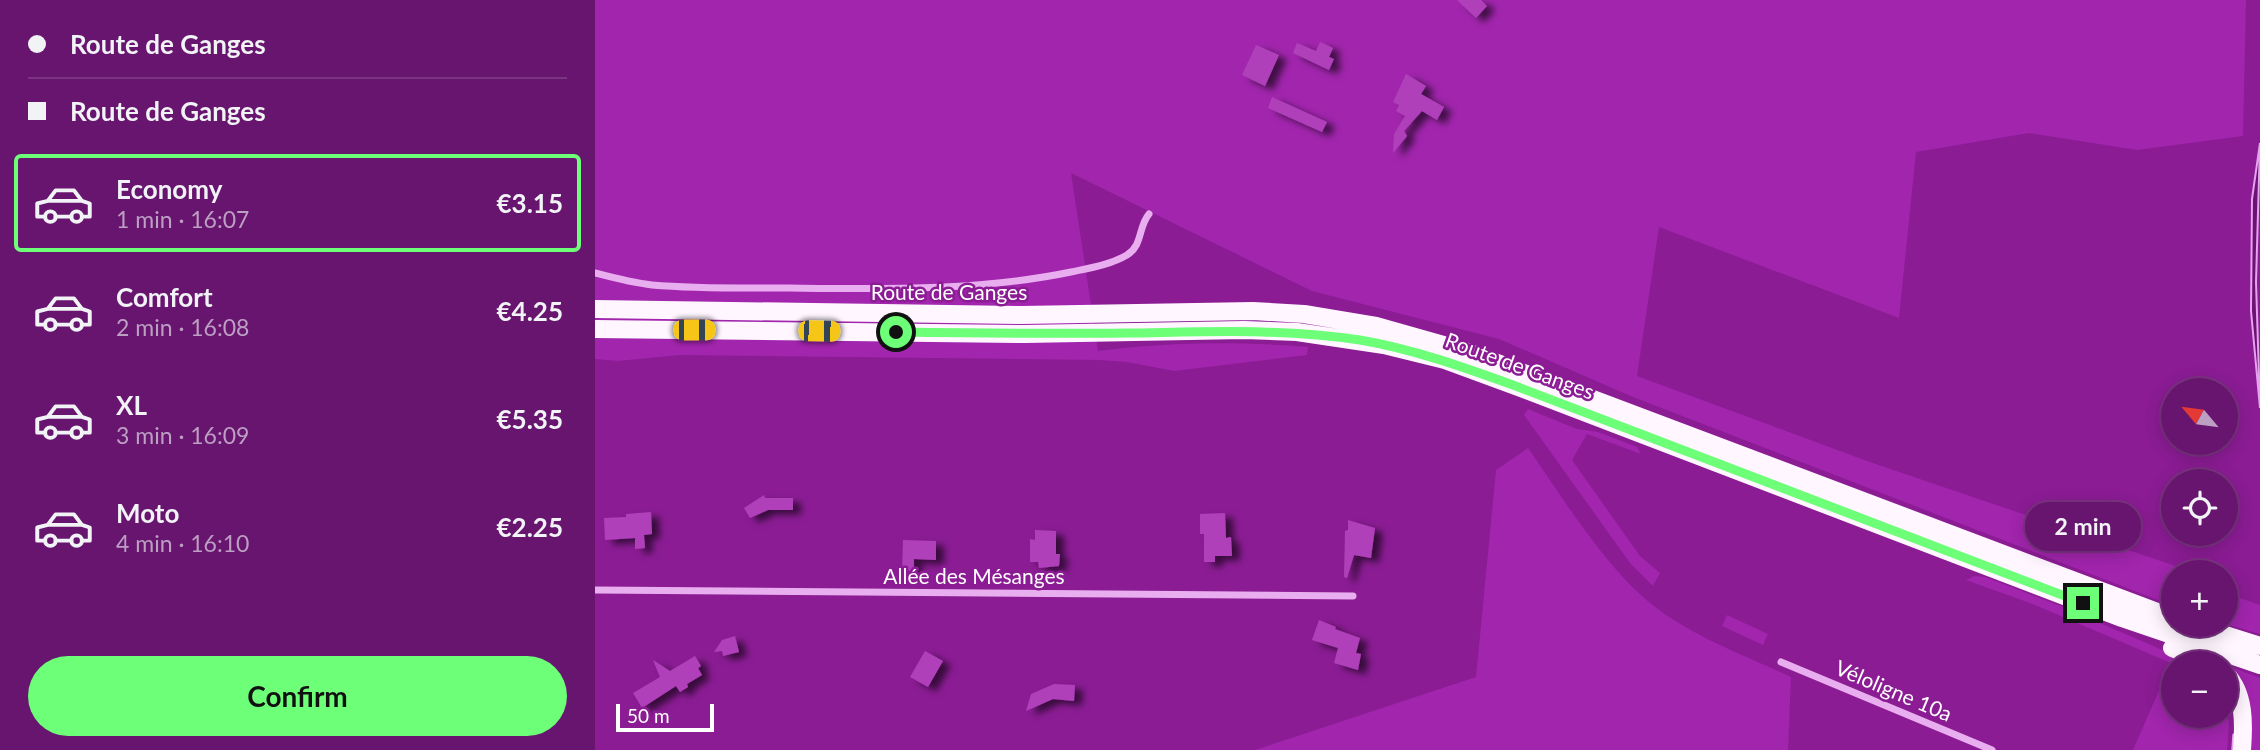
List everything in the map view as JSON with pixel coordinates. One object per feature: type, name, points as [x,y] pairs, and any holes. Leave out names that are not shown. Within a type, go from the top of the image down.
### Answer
[{"type":"main road","name":"Route de Ganges","points":[[595,309],[1021,315],[1253,311],[1304,314],[1376,326],[1491,360],[2161,613]]},
{"type":"main road","name":"Route de Ganges","points":[[595,329],[1025,334],[1244,330],[1297,332],[1359,340],[1445,360],[2133,622],[2260,665]]},
{"type":"main road","points":[[1915,538],[2182,651]]},
{"type":"main road","points":[[2232,637],[2260,646]]},
{"type":"main road","points":[[2238,696],[2241,704],[2242,750]]},
{"type":"street","points":[[595,273],[629,282],[697,288],[931,288],[997,284],[1065,273],[1123,257],[1139,244],[1149,214]]},
{"type":"street","name":"Allée des Mésanges","points":[[595,590],[1353,596]]},
{"type":"street","name":"Véloligne 10a","points":[[1781,662],[1992,750]]},
{"type":"shaded area","points":[[595,0],[2246,0],[2243,136],[2137,150],[2029,133],[1916,152],[1899,318],[1659,227],[1637,376],[1867,461],[2161,561],[2161,601],[1633,397],[1499,339],[1312,291],[1071,173],[1098,351],[1176,344],[1229,343],[1308,347],[1307,355],[1174,371],[1099,360],[680,355],[618,361],[595,359]]},
{"type":"shaded area","points":[[2260,143],[2256,282],[2260,408],[2251,311],[2252,199]]},
{"type":"shaded area","points":[[1528,409],[1577,429],[1598,432],[1637,447],[1641,454],[1587,434],[1572,460],[1640,556],[1660,573],[1653,586],[1630,563],[1524,415]]},
{"type":"shaded area","points":[[1528,448],[1586,532],[1636,591],[1686,627],[1791,677],[1788,750],[1255,750],[1476,677],[1496,470]]},
{"type":"shaded area","points":[[1974,576],[1985,577],[2165,651],[2161,651],[2161,659],[2030,603],[1966,580]]},
{"type":"shaded area","points":[[2238,597],[2260,605],[2260,634],[2238,628]]},
{"type":"shaded area","points":[[1727,615],[1768,634],[1763,645],[1722,626]]},
{"type":"shaded area","points":[[2238,670],[2260,678],[2260,750],[2247,750],[2238,714]]},
{"type":"shaded area","points":[[2161,686],[2161,728],[2229,728],[2227,750],[2133,750]]},
{"type":"building","points":[[1457,0],[1481,0],[1487,6],[1476,18]]},
{"type":"building","points":[[1320,42],[1333,48],[1329,57],[1334,59],[1329,70],[1293,53],[1297,43],[1316,51]]},
{"type":"building","points":[[1256,45],[1279,55],[1265,86],[1242,75]]},
{"type":"building","points":[[1406,74],[1426,86],[1421,94],[1444,107],[1437,120],[1422,111],[1404,131],[1407,136],[1393,153],[1394,134],[1405,116],[1396,111],[1399,105],[1393,102]]},
{"type":"building","points":[[1272,97],[1327,122],[1322,132],[1268,108]]},
{"type":"building","points":[[764,495],[765,498],[793,498],[793,510],[768,510],[750,518],[744,508]]},
{"type":"building","points":[[651,512],[652,534],[644,535],[645,548],[635,549],[635,538],[605,540],[604,518]]},
{"type":"building","points":[[1225,513],[1226,538],[1231,537],[1232,556],[1215,556],[1215,562],[1204,562],[1204,534],[1200,534],[1200,514]]},
{"type":"building","points":[[1348,520],[1375,528],[1371,558],[1354,555],[1347,578],[1344,577],[1345,531],[1348,530]]},
{"type":"building","points":[[1035,530],[1056,531],[1059,566],[1039,568],[1038,562],[1030,562],[1030,539],[1035,540]]},
{"type":"building","points":[[903,540],[936,541],[936,560],[914,559],[914,571],[902,571]]},
{"type":"building","points":[[1319,620],[1360,638],[1356,653],[1361,654],[1358,670],[1334,663],[1338,648],[1312,640]]},
{"type":"building","points":[[735,636],[739,652],[723,656],[722,651],[714,652],[722,640]]},
{"type":"building","points":[[925,651],[943,661],[928,687],[910,677]]},
{"type":"building","points":[[695,656],[701,666],[698,668],[702,675],[680,692],[676,686],[642,708],[633,693],[660,677],[653,660],[670,671]]},
{"type":"building","points":[[1054,684],[1075,685],[1074,701],[1053,699],[1026,711],[1031,694]]},
{"type":"waterway","points":[[2233,750],[2234,735]]},
{"type":"route","points":[[896,332],[1025,334],[1244,330],[1297,332],[1384,345],[1445,360],[1513,385],[2083,603]]}]
